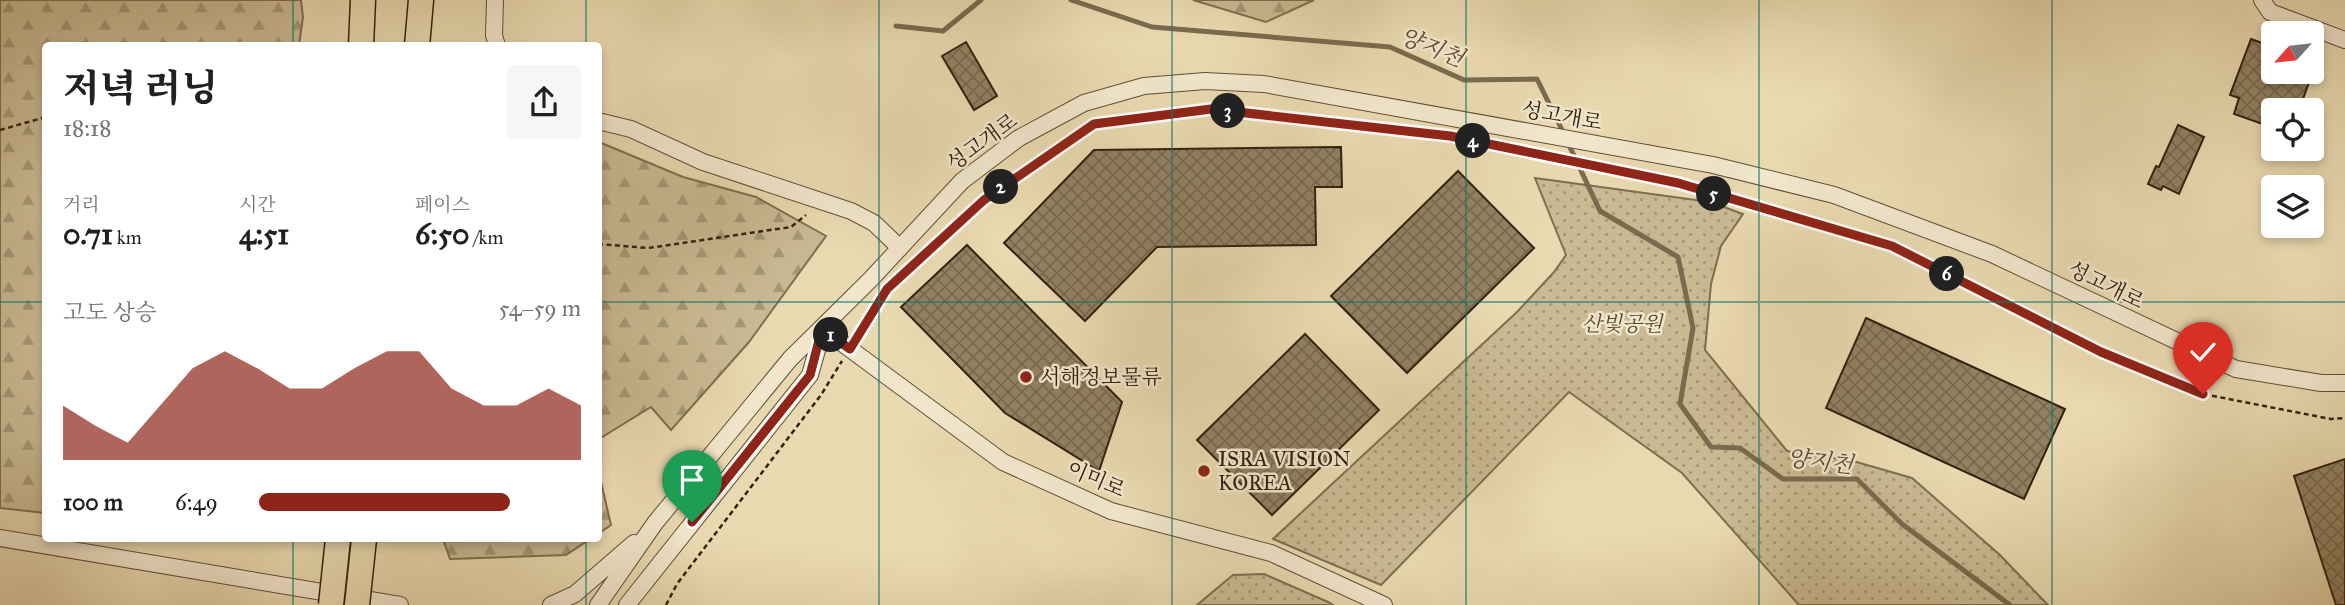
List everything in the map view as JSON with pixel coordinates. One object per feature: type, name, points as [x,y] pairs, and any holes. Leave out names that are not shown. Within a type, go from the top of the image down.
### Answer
[{"type":"highway","points":[[361,42],[363,0]]},
{"type":"highway","points":[[417,42],[421,0]]},
{"type":"highway","points":[[331,605],[338,542]]},
{"type":"highway","points":[[357,605],[364,542]]},
{"type":"street","points":[[495,0],[496,42]]},
{"type":"street","points":[[2262,0],[2270,12],[2345,40]]},
{"type":"street","name":"성고개로","points":[[598,605],[654,525],[790,359],[822,329],[962,181],[1019,138],[1084,103],[1144,86],[1205,81],[1264,84],[1713,165],[1834,195],[1992,254],[2236,369],[2321,383],[2345,383]]},
{"type":"street","points":[[602,122],[631,130],[703,162],[851,211],[874,223],[900,248]]},
{"type":"street","name":"성고개로","points":[[628,605],[810,375],[822,329]]},
{"type":"street","name":"이미로","points":[[822,329],[1003,462],[1111,511],[1271,553],[1384,605]]},
{"type":"street","points":[[551,605],[575,594],[654,525]]},
{"type":"street","points":[[0,538],[400,605]]},
{"type":"path","points":[[666,605],[677,584],[821,395],[887,289],[984,200],[1094,124],[1211,109],[1450,136],[1678,183],[1892,246],[2101,352],[2203,394],[2331,419],[2345,418]]},
{"type":"path","points":[[0,130],[42,118]]},
{"type":"path","points":[[602,244],[648,248],[791,227],[824,203]]},
{"type":"green space","points":[[0,0],[301,0],[303,17],[299,42],[42,42],[42,513],[0,508]]},
{"type":"green space","points":[[1193,0],[1314,0],[1266,22]]},
{"type":"green space","points":[[602,143],[683,177],[756,197],[826,236],[749,342],[671,430],[651,407],[602,437]]},
{"type":"green space","name":"산빛공원","points":[[1535,178],[1710,202],[1743,214],[1721,246],[1711,284],[1705,350],[1787,451],[1853,461],[1912,478],[2000,555],[2048,605],[1799,605],[1682,473],[1569,392],[1381,585],[1273,539],[1518,311],[1554,272],[1566,255]]},
{"type":"green space","points":[[602,486],[611,525],[602,531]]},
{"type":"green space","points":[[444,542],[586,542],[566,555],[450,559]]},
{"type":"green space","points":[[1264,574],[1333,605],[1197,605],[1233,575]]},
{"type":"building","points":[[2251,39],[2261,43],[2261,84],[2308,84],[2303,98],[2261,98],[2261,124],[2234,114],[2239,98],[2230,95]]},
{"type":"building","points":[[966,42],[997,96],[974,110],[942,56]]},
{"type":"building","points":[[2178,125],[2204,137],[2179,194],[2163,186],[2161,190],[2148,184],[2156,166],[2159,167]]},
{"type":"building","points":[[1341,147],[1342,187],[1315,187],[1316,245],[1157,247],[1085,321],[1004,243],[1094,150]]},
{"type":"building","points":[[1458,171],[1534,248],[1407,373],[1331,296]]},
{"type":"building","points":[[967,245],[1122,402],[1099,471],[1005,413],[901,307]]},
{"type":"building","points":[[1866,318],[2065,409],[2024,499],[1826,408]]},
{"type":"building","points":[[1305,334],[1379,410],[1272,515],[1197,440]]},
{"type":"building","points":[[2345,459],[2345,605],[2336,605],[2294,476]]},
{"type":"waterway","name":"양지천","points":[[896,26],[943,31],[981,0]]},
{"type":"waterway","name":"양지천","points":[[1071,0],[1152,27],[1390,47],[1464,80],[1537,79],[1564,134]]},
{"type":"waterway","name":"양지천","points":[[1568,143],[1600,211],[1678,257],[1693,328],[1680,404],[1711,447],[1740,448],[1783,479],[1857,479],[1902,524],[2010,605]]},
{"type":"place","name":"서해정보물류","points":[[1026,377]]},
{"type":"place","name":"ISRA VISION KOREA","points":[[1204,471]]},
{"type":"route","points":[[692,522],[810,375],[822,329],[850,349],[887,289],[984,200],[1094,124],[1211,109],[1450,136],[1678,183],[1892,246],[2101,352],[2203,394]]}]
